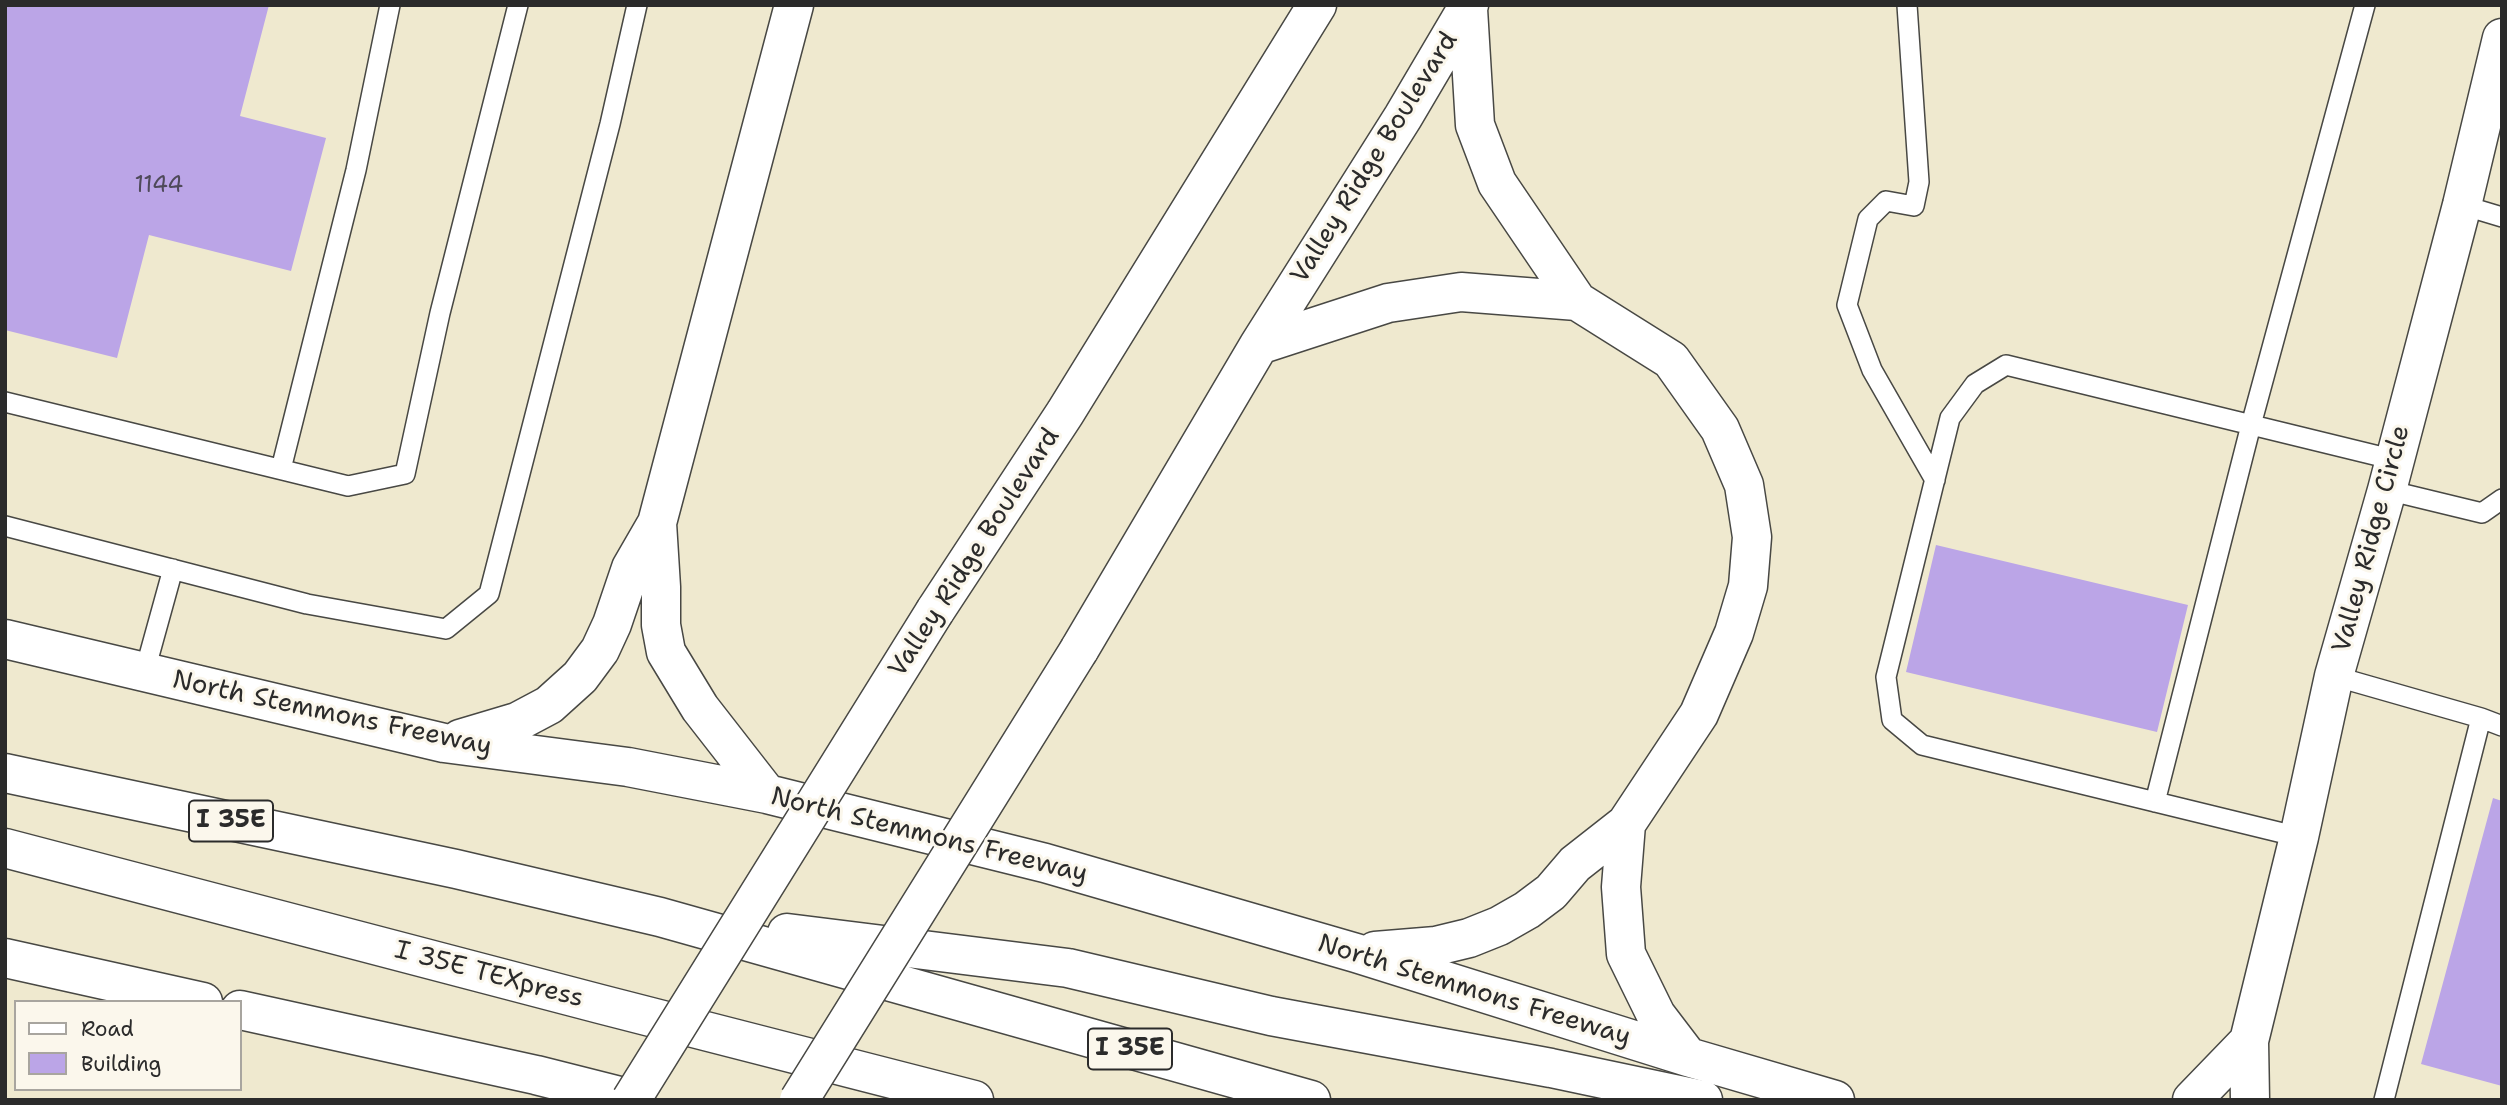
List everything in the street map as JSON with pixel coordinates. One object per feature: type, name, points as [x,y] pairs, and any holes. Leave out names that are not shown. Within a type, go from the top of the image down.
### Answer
[{"type":"main road","points":[[444,743],[517,722],[549,705],[580,677],[600,650],[631,568],[657,523],[794,5]]},
{"type":"main road","points":[[1356,953],[1436,946],[1469,938],[1499,926],[1527,910],[1551,891],[1576,864],[1626,824],[1699,714],[1734,633],[1748,586],[1752,537],[1744,485],[1720,429],[1671,360],[1577,301],[1497,183],[1475,125],[1469,7]]},
{"type":"main road","name":"Valley Ridge Boulevard","points":[[799,1100],[1080,650],[1259,345],[1469,7]]},
{"type":"main road","name":"Valley Ridge Boulevard","points":[[633,1100],[935,611],[1065,414],[1311,9]]},
{"type":"main road","name":"Valley Ridge Circle","points":[[2250,1100],[2249,1041],[2299,837],[2334,676],[2391,475],[2462,205],[2502,38]]},
{"type":"main road","points":[[1259,345],[1388,303],[1461,292],[1577,301]]},
{"type":"main road","points":[[657,523],[661,625],[666,652],[700,708],[767,794]]},
{"type":"main road","name":"North Stemmons Freeway","points":[[5,639],[444,743],[628,767],[767,794],[1045,863],[1356,953],[1835,1100]]},
{"type":"main road","name":"I 35E","points":[[5,773],[456,869],[660,917],[1311,1100]]},
{"type":"main road","points":[[1626,824],[1621,887],[1626,954],[1656,1015],[1688,1057]]},
{"type":"main road","name":"I 35E TEXpress","points":[[5,848],[974,1100]]},
{"type":"main road","points":[[660,917],[1068,968],[1271,1016],[1587,1074],[1703,1100]]},
{"type":"main road","points":[[5,958],[194,1000]]},
{"type":"main road","points":[[242,1010],[536,1075],[633,1100]]},
{"type":"main road","points":[[2192,1100],[2249,1041]]},
{"type":"lane","points":[[281,470],[356,170],[390,5]]},
{"type":"lane","points":[[5,402],[348,486],[405,474],[443,300],[518,5]]},
{"type":"lane","points":[[5,526],[307,604],[446,629],[489,594],[638,5]]},
{"type":"lane","points":[[1906,5],[1919,182],[1914,206],[1886,201],[1868,219],[1847,305],[1872,370],[1935,480]]},
{"type":"lane","points":[[2155,802],[2251,425],[2365,5]]},
{"type":"lane","points":[[2462,205],[2502,217]]},
{"type":"lane","points":[[2299,837],[1922,745],[1892,720],[1886,677],[1950,418],[1975,384],[2006,365],[2251,425],[2391,475],[2482,513],[2502,499]]},
{"type":"lane","points":[[144,674],[173,569]]},
{"type":"lane","points":[[2334,676],[2502,726]]},
{"type":"lane","points":[[2384,1100],[2481,718]]},
{"type":"building","points":[[5,5],[269,5],[240,116],[326,138],[291,271],[149,235],[117,358],[5,330]]},
{"type":"building","points":[[1936,545],[2188,605],[2157,732],[1906,672]]},
{"type":"building","points":[[2493,798],[2502,801],[2502,1086],[2421,1064]]}]
